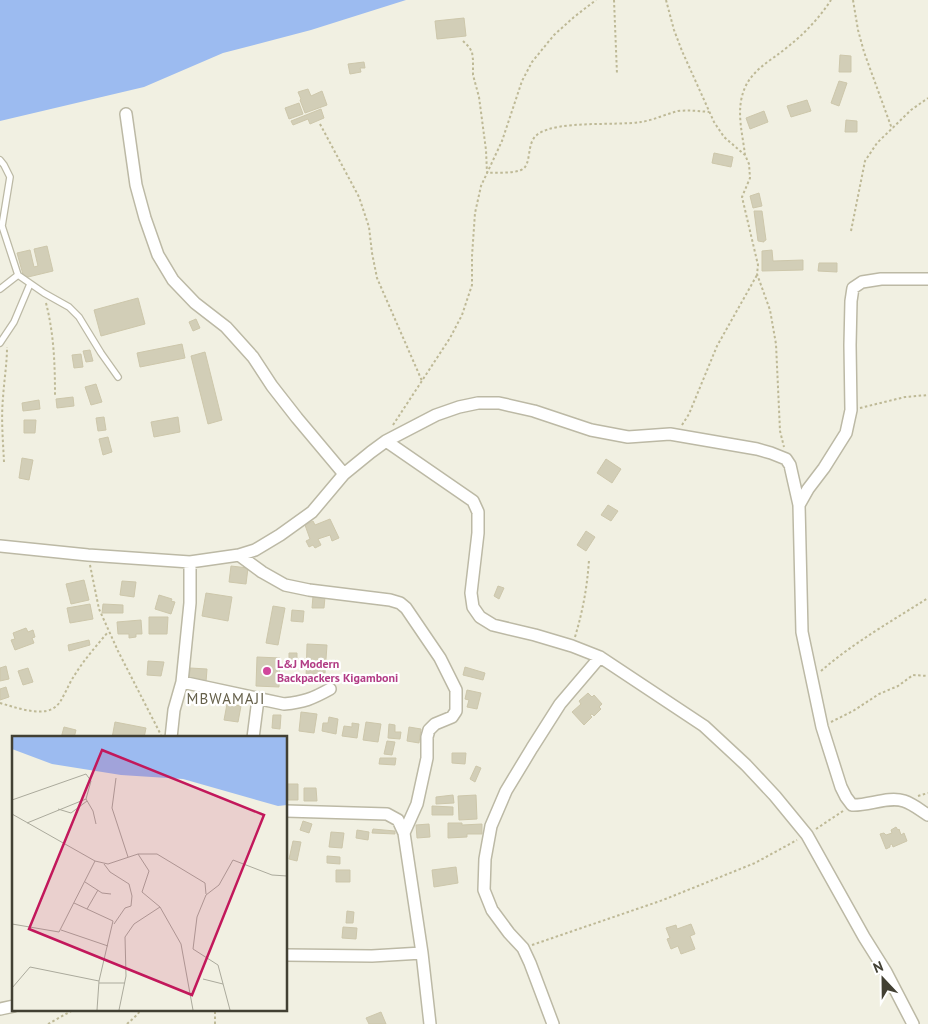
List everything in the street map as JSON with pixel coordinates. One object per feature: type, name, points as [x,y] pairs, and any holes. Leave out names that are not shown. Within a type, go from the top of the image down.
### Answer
[{"type":"street","points":[[126,114],[136,185],[158,255],[173,280],[195,303],[226,327],[254,357],[272,386],[344,474]]},
{"type":"street","points":[[799,505],[846,432],[851,410],[850,328],[853,288],[862,282],[881,279],[928,279]]},
{"type":"street","points":[[0,546],[88,555],[190,562],[239,555],[255,550],[312,512],[344,474],[386,441],[436,415],[478,403],[499,403],[525,409],[591,430],[628,437],[670,434],[757,449],[786,459],[790,465],[799,505],[802,632],[822,727],[841,787],[852,805],[862,806],[886,800],[901,800],[916,806],[928,815]]},
{"type":"street","points":[[386,441],[473,501],[478,512],[478,533],[471,593],[474,607],[480,617],[493,625],[572,646],[600,657],[704,726],[746,765],[775,796],[807,835],[864,937],[886,972],[913,1024]]},
{"type":"street","points":[[239,555],[262,572],[285,584],[310,590],[390,600],[400,603],[406,608],[440,658],[456,690],[456,711],[452,717],[435,724],[427,737],[427,758],[417,804],[404,833]]},
{"type":"street","points":[[170,736],[174,710],[182,682],[190,603],[190,562]]},
{"type":"street","points":[[553,1024],[523,948],[492,910],[484,890],[485,859],[491,826],[506,791],[560,704],[600,657]]},
{"type":"street","points":[[182,682],[284,704],[299,703],[330,689]]},
{"type":"street","points":[[253,736],[258,699]]},
{"type":"street","points":[[288,811],[386,814],[398,820],[404,833],[422,953],[430,1024]]},
{"type":"street","points":[[288,955],[372,956],[422,953]]},
{"type":"lane","points":[[0,160],[10,177],[2,226],[18,276],[44,294],[69,307],[79,317],[118,377]]},
{"type":"lane","points":[[0,289],[18,276]]},
{"type":"lane","points":[[0,343],[14,322],[30,284]]},
{"type":"path","points":[[386,441],[391,428],[450,338],[462,315],[472,285],[475,213],[481,186],[502,141],[522,81],[532,62],[554,35],[596,0]]},
{"type":"path","points":[[614,0],[617,74]]},
{"type":"path","points":[[666,0],[682,51],[714,122],[724,137],[745,154]]},
{"type":"path","points":[[786,459],[780,431],[778,377],[770,310],[758,274],[758,266],[742,197],[750,178],[740,118],[741,100],[747,83],[756,71],[790,46],[812,24],[831,0]]},
{"type":"path","points":[[854,0],[858,30],[864,52],[892,129]]},
{"type":"path","points":[[463,41],[472,52],[473,75],[479,97],[486,150],[487,173]]},
{"type":"path","points":[[851,231],[866,161],[877,143],[911,110],[928,98]]},
{"type":"path","points":[[487,173],[515,172],[524,169],[528,164],[533,139],[539,133],[552,128],[642,122],[679,111],[709,112]]},
{"type":"path","points":[[320,124],[358,197],[369,227],[377,278],[422,381]]},
{"type":"path","points":[[670,434],[684,423],[689,414],[717,346],[758,274]]},
{"type":"path","points":[[44,294],[55,358],[55,396]]},
{"type":"path","points":[[4,462],[2,412],[8,332]]},
{"type":"path","points":[[851,410],[905,397],[928,395]]},
{"type":"path","points":[[88,555],[99,610],[161,736]]},
{"type":"path","points":[[572,646],[586,595],[590,560]]},
{"type":"path","points":[[811,679],[830,662],[928,598]]},
{"type":"path","points":[[0,703],[30,711],[52,710],[59,704],[82,663],[108,631]]},
{"type":"path","points":[[822,727],[879,694],[898,686],[913,675],[928,676]]},
{"type":"path","points":[[523,948],[682,893],[754,863],[807,835],[852,805]]},
{"type":"path","points":[[48,1024],[69,1012]]},
{"type":"path","points":[[127,1024],[139,1012]]},
{"type":"water","points":[[0,0],[406,0],[311,30],[223,53],[144,87],[0,121]]},
{"type":"building","points":[[464,18],[466,36],[437,39],[435,21]]},
{"type":"building","points":[[840,55],[851,56],[851,72],[839,72]]},
{"type":"building","points":[[364,62],[365,68],[360,68],[361,72],[350,74],[348,64]]},
{"type":"building","points":[[839,81],[847,83],[839,106],[831,103]]},
{"type":"building","points":[[308,89],[311,96],[322,91],[327,105],[305,113],[298,92]]},
{"type":"building","points":[[807,100],[811,111],[791,117],[787,106]]},
{"type":"building","points":[[299,103],[303,114],[289,119],[285,108]]},
{"type":"building","points":[[321,109],[324,118],[310,124],[308,119],[293,125],[291,121]]},
{"type":"building","points":[[764,111],[768,122],[750,129],[746,118]]},
{"type":"building","points":[[846,120],[857,121],[857,132],[845,132]]},
{"type":"building","points":[[714,153],[733,157],[731,167],[712,163]]},
{"type":"building","points":[[759,193],[762,206],[753,208],[750,196]]},
{"type":"building","points":[[754,211],[762,211],[766,240],[764,242],[758,241]]},
{"type":"building","points":[[47,246],[53,271],[24,278],[17,253],[30,250],[34,267],[38,266],[34,249]]},
{"type":"building","points":[[772,250],[773,261],[803,260],[803,270],[762,271],[762,251]]},
{"type":"building","points":[[819,263],[837,263],[837,272],[818,271]]},
{"type":"building","points":[[138,298],[145,324],[101,336],[94,310]]},
{"type":"building","points":[[196,319],[200,328],[193,331],[189,322]]},
{"type":"building","points":[[182,344],[185,358],[140,367],[137,353]]},
{"type":"building","points":[[90,350],[93,361],[86,362],[83,351]]},
{"type":"building","points":[[205,352],[222,420],[208,424],[191,356]]},
{"type":"building","points":[[81,354],[83,367],[74,368],[72,355]]},
{"type":"building","points":[[96,384],[102,402],[91,405],[85,387]]},
{"type":"building","points":[[73,397],[74,406],[57,408],[56,399]]},
{"type":"building","points":[[39,400],[40,409],[23,411],[22,403]]},
{"type":"building","points":[[104,417],[106,430],[98,431],[96,418]]},
{"type":"building","points":[[178,417],[180,432],[154,437],[151,422]]},
{"type":"building","points":[[24,420],[36,420],[35,433],[24,433]]},
{"type":"building","points":[[108,437],[112,452],[103,455],[99,439]]},
{"type":"building","points":[[22,458],[33,460],[29,480],[19,478]]},
{"type":"building","points":[[606,459],[621,469],[612,483],[597,473]]},
{"type":"building","points":[[608,505],[618,511],[611,521],[601,515]]},
{"type":"building","points":[[330,519],[339,538],[332,541],[330,535],[318,539],[321,545],[315,548],[313,545],[309,547],[306,541],[310,539],[305,525],[313,521],[315,525]]},
{"type":"building","points":[[586,531],[595,537],[586,551],[577,545]]},
{"type":"building","points":[[231,566],[248,568],[246,584],[229,582]]},
{"type":"building","points":[[84,580],[89,600],[71,604],[66,584]]},
{"type":"building","points":[[122,581],[136,582],[134,597],[120,595]]},
{"type":"building","points":[[498,586],[504,588],[499,599],[494,596]]},
{"type":"building","points":[[206,593],[232,597],[228,621],[202,616]]},
{"type":"building","points":[[159,595],[172,599],[171,601],[175,602],[171,614],[155,609]]},
{"type":"building","points":[[313,596],[325,597],[324,608],[312,608]]},
{"type":"building","points":[[90,604],[93,619],[70,623],[67,608]]},
{"type":"building","points":[[103,604],[123,605],[123,613],[102,613]]},
{"type":"building","points":[[273,606],[285,608],[278,645],[266,643]]},
{"type":"building","points":[[292,610],[304,611],[303,622],[291,621]]},
{"type":"building","points":[[149,617],[168,617],[167,634],[149,634]]},
{"type":"building","points":[[141,620],[142,634],[136,634],[136,637],[129,638],[129,634],[118,634],[117,622]]},
{"type":"building","points":[[26,628],[28,632],[33,630],[35,637],[32,638],[34,643],[15,650],[11,640],[15,639],[13,633]]},
{"type":"building","points":[[89,640],[90,645],[69,651],[68,645]]},
{"type":"building","points":[[307,644],[327,645],[325,673],[319,672],[319,679],[306,679]]},
{"type":"building","points":[[289,653],[297,653],[297,663],[289,663]]},
{"type":"building","points":[[257,657],[280,658],[279,687],[256,686]]},
{"type":"building","points":[[148,661],[164,662],[161,676],[147,675]]},
{"type":"building","points":[[6,666],[9,679],[0,681],[0,668]]},
{"type":"building","points":[[465,667],[485,673],[483,680],[463,675]]},
{"type":"building","points":[[28,668],[33,682],[23,685],[18,671]]},
{"type":"building","points":[[190,668],[207,669],[206,682],[189,681]]},
{"type":"building","points":[[6,687],[9,697],[0,700],[0,689]]},
{"type":"building","points":[[467,690],[481,693],[477,709],[467,707],[469,700],[465,699]]},
{"type":"building","points":[[588,693],[592,697],[594,695],[602,704],[599,707],[601,709],[594,716],[590,715],[592,717],[584,725],[572,712],[581,704],[579,701]]},
{"type":"building","points":[[227,704],[241,706],[238,722],[224,720]]},
{"type":"building","points":[[301,712],[317,714],[314,733],[299,731]]},
{"type":"building","points":[[273,715],[281,715],[280,729],[272,728]]},
{"type":"building","points":[[329,717],[338,719],[336,734],[322,731],[323,723],[328,723]]},
{"type":"building","points":[[115,722],[146,728],[144,736],[112,736]]},
{"type":"building","points":[[366,722],[381,724],[378,742],[363,740]]},
{"type":"building","points":[[352,723],[359,724],[357,738],[342,736],[344,726],[352,727]]},
{"type":"building","points":[[389,724],[395,725],[395,732],[401,732],[400,739],[388,738]]},
{"type":"building","points":[[64,727],[76,730],[74,736],[62,736]]},
{"type":"building","points":[[409,727],[421,729],[419,743],[407,741]]},
{"type":"building","points":[[387,741],[395,742],[392,755],[384,754]]},
{"type":"building","points":[[452,753],[466,753],[465,764],[452,763]]},
{"type":"building","points":[[380,758],[396,758],[395,765],[379,764]]},
{"type":"building","points":[[476,766],[481,768],[475,782],[470,779]]},
{"type":"building","points":[[288,784],[298,784],[298,800],[288,800]]},
{"type":"building","points":[[304,788],[316,788],[317,801],[304,801]]},
{"type":"building","points":[[453,795],[454,803],[436,804],[436,797]]},
{"type":"building","points":[[476,795],[477,819],[459,820],[458,796]]},
{"type":"building","points":[[432,806],[453,807],[453,815],[432,815]]},
{"type":"building","points":[[303,821],[312,824],[309,833],[300,830]]},
{"type":"building","points":[[448,823],[462,823],[462,825],[482,824],[482,834],[467,834],[467,837],[448,838]]},
{"type":"building","points":[[429,824],[430,837],[417,838],[416,825]]},
{"type":"building","points":[[896,827],[901,835],[904,833],[907,841],[893,847],[892,844],[886,849],[880,834],[892,833],[891,830]]},
{"type":"building","points":[[373,829],[395,831],[395,834],[372,833]]},
{"type":"building","points":[[357,830],[369,832],[368,840],[356,838]]},
{"type":"building","points":[[331,832],[344,833],[342,848],[329,847]]},
{"type":"building","points":[[293,841],[301,842],[297,861],[289,859]]},
{"type":"building","points":[[327,856],[340,857],[340,864],[327,863]]},
{"type":"building","points":[[456,867],[458,883],[434,887],[432,870]]},
{"type":"building","points":[[336,870],[350,870],[350,882],[336,882]]},
{"type":"building","points":[[347,911],[354,912],[353,923],[346,923]]},
{"type":"building","points":[[691,924],[695,934],[690,936],[695,949],[681,954],[678,946],[671,949],[667,939],[670,938],[666,928],[676,925],[677,929]]},
{"type":"building","points":[[343,927],[357,928],[356,939],[342,938]]},
{"type":"building","points":[[381,1012],[386,1024],[369,1024],[366,1018]]},
{"type":"place","name":"L&J Modern Backpackers Kigamboni","points":[[267,671]]},
{"type":"district","name":"MBWAMAJI","points":[[226,699]]}]
